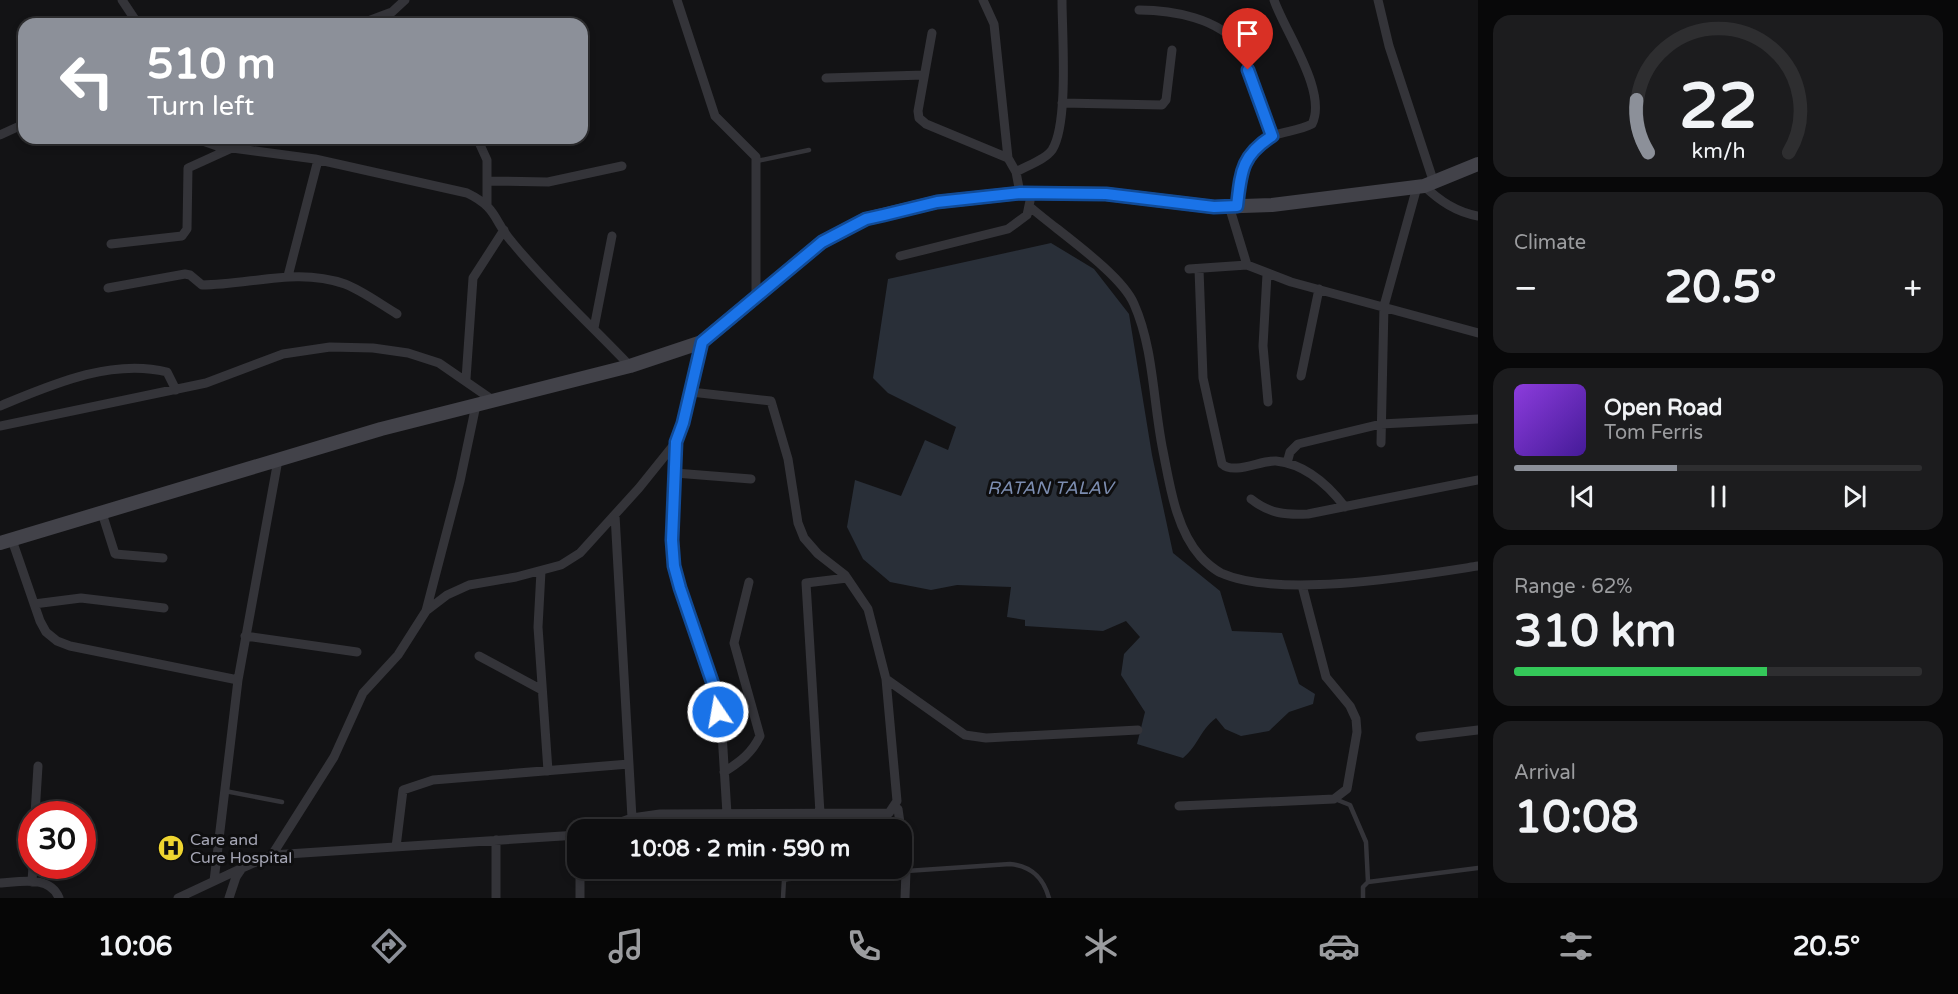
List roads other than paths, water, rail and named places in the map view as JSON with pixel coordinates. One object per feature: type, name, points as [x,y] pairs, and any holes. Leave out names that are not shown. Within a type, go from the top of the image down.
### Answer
[{"type":"street","points":[[376,18],[392,12],[405,0]]},
{"type":"street","points":[[677,0],[715,116],[724,128],[752,150],[757,161],[756,295]]},
{"type":"street","points":[[900,256],[1008,229],[1027,215],[1027,197],[1008,158],[994,24],[982,0]]},
{"type":"street","points":[[1016,171],[1051,151],[1058,132],[1062,103],[1062,0]]},
{"type":"street","points":[[1247,265],[1233,206],[1242,168],[1248,155],[1272,136],[1312,124],[1316,114],[1315,98],[1309,78],[1274,0]]},
{"type":"street","points":[[1378,0],[1425,185],[1442,202],[1467,214],[1478,216]]},
{"type":"street","points":[[123,2],[134,18]]},
{"type":"street","points":[[1139,10],[1165,10],[1225,32],[1240,48],[1272,136]]},
{"type":"street","points":[[932,33],[918,111],[919,117],[926,124],[1008,158]]},
{"type":"street","points":[[1062,103],[1162,105],[1166,100],[1172,50]]},
{"type":"street","points":[[826,78],[924,75]]},
{"type":"street","points":[[0,135],[18,127]]},
{"type":"street","points":[[212,144],[318,160],[467,193],[487,204],[511,241],[630,366]]},
{"type":"street","points":[[484,144],[487,160],[487,204]]},
{"type":"street","points":[[111,244],[186,234],[188,168],[234,147]]},
{"type":"street","points":[[288,276],[318,160]]},
{"type":"street","points":[[238,680],[69,646],[57,640],[46,632],[6,542],[381,429],[630,366],[702,342],[822,242],[866,219],[937,202],[1106,194],[1233,206],[1272,205],[1425,185],[1478,164]]},
{"type":"street","points":[[488,182],[548,182],[622,166]]},
{"type":"street","points":[[1381,443],[1384,306],[1425,185]]},
{"type":"street","points":[[1027,197],[1112,275],[1134,303],[1144,335],[1163,451],[1183,532],[1201,557],[1221,573],[1257,582],[1302,585],[1400,578],[1478,566]]},
{"type":"street","points":[[466,380],[473,278],[504,230]]},
{"type":"street","points":[[594,328],[612,236]]},
{"type":"street","points":[[1345,507],[1330,487],[1287,463],[1275,461],[1232,468],[1222,464],[1203,378],[1194,269],[1247,265],[1318,290],[1478,333]]},
{"type":"street","points":[[1266,273],[1263,346],[1268,402]]},
{"type":"street","points":[[108,288],[185,274],[190,275],[202,285],[288,276],[344,284],[397,314]]},
{"type":"street","points":[[1301,376],[1318,290]]},
{"type":"street","points":[[702,342],[691,392],[676,442],[674,566],[715,690],[727,814]]},
{"type":"street","points":[[0,426],[206,383],[283,354],[330,347],[374,348],[408,353],[438,363],[494,400]]},
{"type":"street","points":[[0,406],[79,375],[116,370],[167,372],[176,390]]},
{"type":"street","points":[[615,515],[632,818],[660,814],[889,813],[894,807],[897,793],[886,679],[868,609],[847,579],[818,555],[804,538],[798,523],[789,459],[771,401],[691,392]]},
{"type":"street","points":[[272,855],[334,757],[363,693],[398,655],[426,611],[453,510],[476,405]]},
{"type":"street","points":[[1287,463],[1290,452],[1298,444],[1381,424],[1478,419]]},
{"type":"street","points":[[426,611],[447,595],[469,585],[541,571],[561,565],[580,553],[676,442]]},
{"type":"street","points":[[214,882],[238,680],[278,460]]},
{"type":"street","points":[[675,473],[751,479]]},
{"type":"street","points":[[1251,500],[1265,510],[1286,515],[1308,514],[1478,480]]},
{"type":"street","points":[[102,513],[116,554],[163,558]]},
{"type":"street","points":[[541,571],[538,627],[548,771]]},
{"type":"street","points":[[820,813],[806,583],[847,579]]},
{"type":"street","points":[[724,772],[742,760],[755,747],[760,736],[734,643],[749,582]]},
{"type":"street","points":[[1179,806],[1334,799],[1347,789],[1357,732],[1356,719],[1350,706],[1326,677],[1302,585]]},
{"type":"street","points":[[34,604],[81,598],[164,608]]},
{"type":"street","points":[[245,636],[357,652]]},
{"type":"street","points":[[479,656],[542,690]]},
{"type":"street","points":[[886,679],[965,735],[986,738],[1138,730]]},
{"type":"street","points":[[1420,737],[1478,730]]},
{"type":"street","points":[[396,847],[403,790],[433,780],[629,764]]},
{"type":"street","points":[[36,801],[38,766]]},
{"type":"street","points":[[894,807],[898,809],[899,819]]},
{"type":"street","points":[[178,898],[272,855],[567,836]]},
{"type":"street","points":[[496,840],[496,898]]},
{"type":"street","points":[[229,898],[236,877],[242,868]]},
{"type":"street","points":[[580,879],[580,898]]},
{"type":"street","points":[[905,898],[906,879]]},
{"type":"street","points":[[0,883],[32,882],[52,888],[59,898]]},
{"type":"lane","points":[[757,161],[809,150]]},
{"type":"lane","points":[[225,791],[282,801]]},
{"type":"lane","points":[[1334,799],[1350,805],[1366,842],[1368,882]]},
{"type":"lane","points":[[912,871],[1020,865],[1036,874],[1044,884],[1048,898]]},
{"type":"lane","points":[[1363,898],[1363,887],[1368,882],[1478,868]]},
{"type":"lane","points":[[783,898],[782,885],[784,880],[788,879]]},
{"type":"water","name":"RATAN TALAV","points":[[1051,243],[1094,269],[1129,314],[1152,455],[1173,553],[1220,591],[1232,631],[1282,633],[1299,684],[1315,694],[1313,704],[1289,712],[1269,731],[1241,736],[1225,729],[1216,718],[1183,758],[1137,744],[1145,712],[1121,675],[1124,654],[1140,637],[1126,621],[1103,631],[1025,626],[1025,620],[1007,617],[1011,587],[957,585],[931,590],[890,582],[863,559],[847,527],[855,480],[901,496],[925,440],[948,450],[956,427],[888,393],[873,378],[888,279]]},
{"type":"place","name":"Care and Cure Hospital","points":[[171,848]]}]
